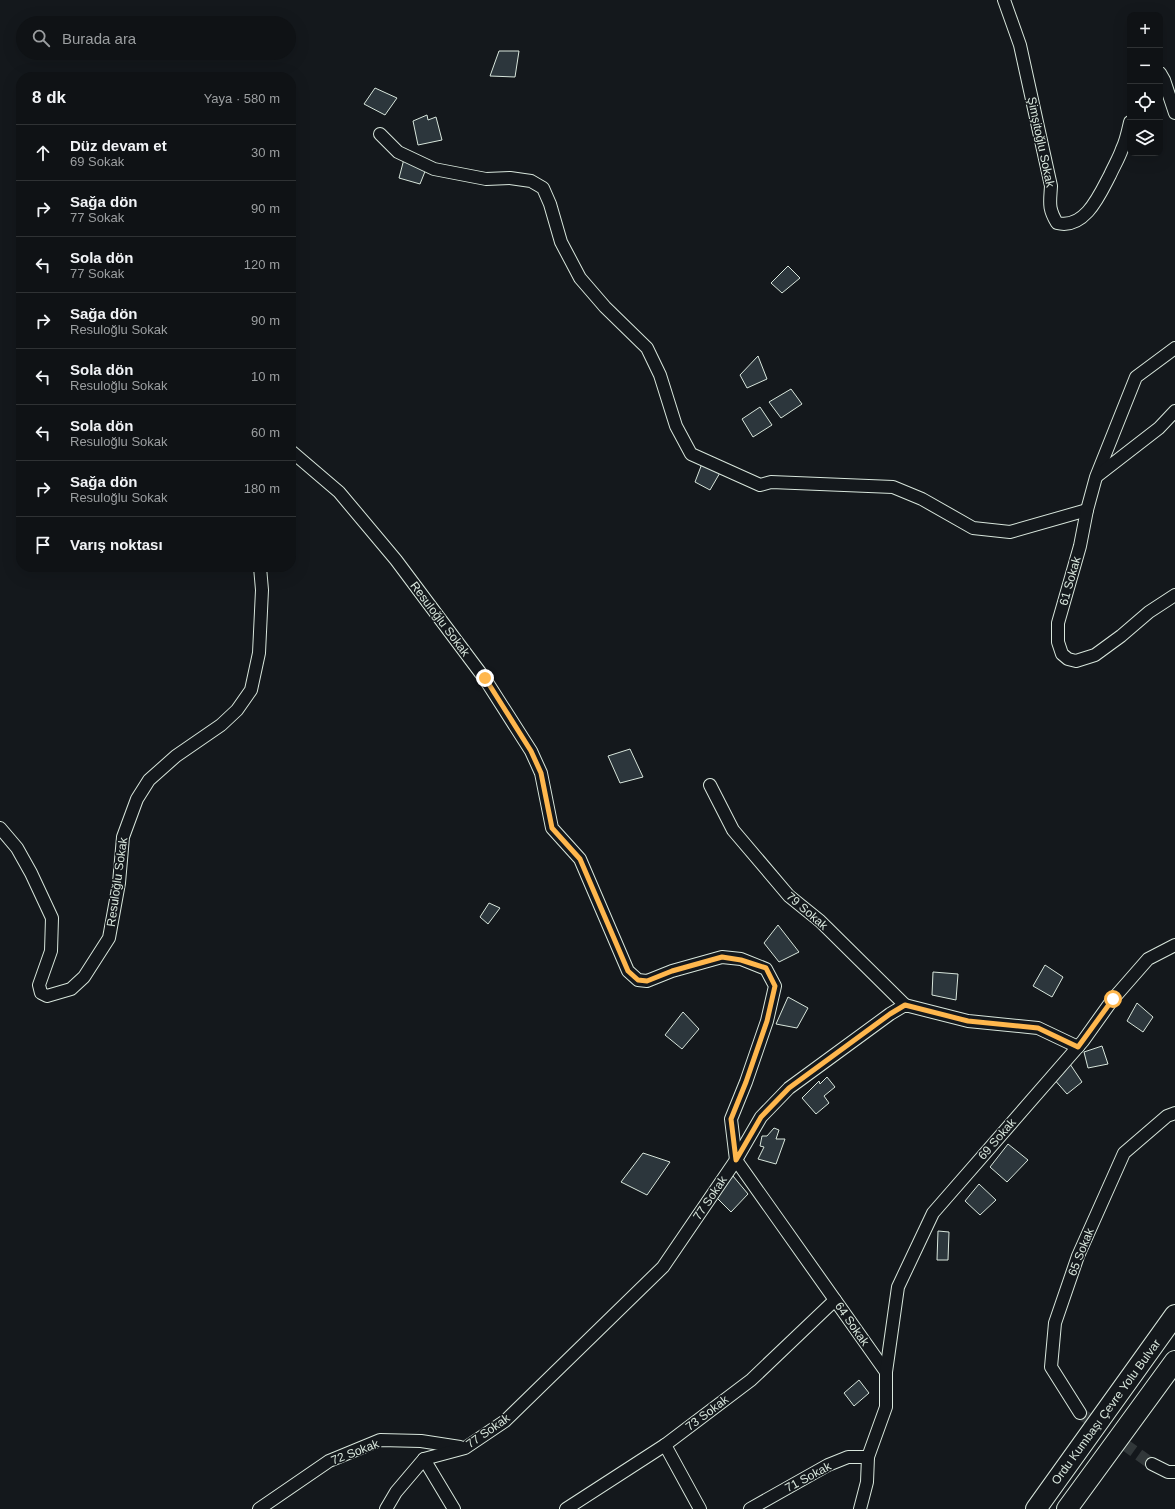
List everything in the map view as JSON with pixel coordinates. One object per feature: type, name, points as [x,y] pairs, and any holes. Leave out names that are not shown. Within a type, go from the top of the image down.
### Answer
[{"type":"highway","name":"Ordu Kumbaşı Çevre Yolu Bulvar","points":[[1036,1509],[1175,1315]]},
{"type":"highway","points":[[1067,1509],[1175,1361]]},
{"type":"highway","points":[[1084,1509],[1175,1366]]},
{"type":"street","name":"Şimşitoğlu Sokak","points":[[1004,0],[1020,45],[1051,186],[1050,209],[1057,223],[1073,223],[1080,219],[1100,196],[1122,150],[1127,132]]},
{"type":"street","points":[[1163,78],[1175,113]]},
{"type":"street","points":[[380,134],[398,152],[434,169],[486,179],[510,178],[531,180],[543,188],[550,204],[561,242],[580,278],[605,307],[647,348],[660,375],[676,426],[691,454],[760,485],[771,482],[893,487],[922,499],[973,528],[1010,532],[1087,510]]},
{"type":"street","points":[[1096,477],[1136,377],[1175,348]]},
{"type":"street","points":[[1096,477],[1159,428],[1175,411]]},
{"type":"street","name":"Resuloğlu Sokak","points":[[296,455],[339,492],[396,560],[489,685],[531,751],[541,773],[552,828],[580,859],[628,971],[638,980],[647,981],[672,971],[722,957],[741,960],[766,968],[775,986],[765,1028],[731,1119],[736,1160]]},
{"type":"street","name":"61 Sokak","points":[[1096,477],[1087,510],[1080,546],[1058,623],[1058,642],[1062,654],[1068,659],[1076,661],[1094,655],[1121,636],[1149,612],[1175,595]]},
{"type":"street","name":"Resuloğlu Sokak","points":[[0,828],[17,848],[31,873],[52,918],[51,951],[39,985],[41,993],[47,996],[71,989],[84,977],[109,938],[119,883],[123,837],[137,799],[149,780],[176,756],[221,725],[237,710],[251,690],[259,653],[262,590],[260,572]]},
{"type":"street","name":"79 Sokak","points":[[710,785],[733,830],[789,896],[820,921],[905,1005]]},
{"type":"street","name":"69 Sokak","points":[[886,1372],[898,1287],[933,1212],[1078,1047],[1113,999],[1148,959],[1175,945]]},
{"type":"street","points":[[905,1005],[968,1021],[1038,1028],[1078,1047]]},
{"type":"street","name":"77 Sokak","points":[[424,1459],[465,1448],[505,1421],[663,1267],[736,1160],[761,1117],[789,1088],[890,1014],[905,1005]]},
{"type":"street","name":"65 Sokak","points":[[1080,1413],[1051,1367],[1054,1323],[1078,1256],[1124,1153],[1167,1116],[1175,1113]]},
{"type":"street","name":"64 Sokak","points":[[736,1160],[886,1372]]},
{"type":"street","name":"73 Sokak","points":[[566,1509],[665,1444],[751,1380],[835,1300]]},
{"type":"street","points":[[860,1509],[868,1482],[868,1457],[886,1407],[886,1372]]},
{"type":"street","name":"72 Sokak","points":[[259,1509],[329,1461],[380,1440],[421,1441],[465,1448]]},
{"type":"street","points":[[665,1444],[700,1509]]},
{"type":"street","name":"71 Sokak","points":[[750,1509],[828,1465],[848,1457],[868,1457]]},
{"type":"street","points":[[386,1509],[396,1492],[424,1459],[454,1509]]},
{"type":"street","points":[[1152,1464],[1168,1472],[1175,1472]]},
{"type":"building","points":[[499,51],[519,51],[515,77],[490,76]]},
{"type":"building","points":[[375,88],[397,98],[385,115],[364,104]]},
{"type":"building","points":[[427,115],[428,120],[436,117],[442,140],[418,145],[413,121]]},
{"type":"building","points":[[404,159],[426,169],[420,184],[399,178]]},
{"type":"building","points":[[788,266],[800,278],[782,293],[771,283]]},
{"type":"building","points":[[758,356],[767,379],[747,388],[740,375]]},
{"type":"building","points":[[791,389],[802,404],[781,418],[769,402]]},
{"type":"building","points":[[760,407],[772,425],[753,437],[742,419]]},
{"type":"building","points":[[703,461],[721,471],[710,490],[695,482]]},
{"type":"building","points":[[630,749],[643,777],[620,783],[608,756]]},
{"type":"building","points":[[489,903],[500,908],[488,924],[480,917]]},
{"type":"building","points":[[778,925],[799,952],[779,962],[764,943]]},
{"type":"building","points":[[1045,965],[1063,977],[1052,997],[1033,986]]},
{"type":"building","points":[[933,972],[958,974],[956,1000],[932,995]]},
{"type":"building","points":[[788,997],[808,1008],[797,1028],[776,1024]]},
{"type":"building","points":[[1137,1003],[1153,1017],[1143,1032],[1127,1021]]},
{"type":"building","points":[[683,1012],[699,1029],[682,1049],[665,1035]]},
{"type":"building","points":[[1102,1046],[1108,1064],[1088,1068],[1084,1052]]},
{"type":"building","points":[[1068,1061],[1082,1082],[1067,1094],[1053,1078]]},
{"type":"building","points":[[827,1077],[835,1087],[824,1096],[829,1103],[816,1114],[802,1098],[819,1081],[820,1084]]},
{"type":"building","points":[[774,1128],[779,1130],[776,1139],[785,1139],[776,1164],[758,1159],[764,1147],[760,1146],[762,1136],[767,1136]]},
{"type":"building","points":[[1008,1144],[1028,1160],[1007,1182],[990,1167]]},
{"type":"building","points":[[643,1153],[670,1162],[647,1195],[621,1182]]},
{"type":"building","points":[[733,1176],[748,1194],[731,1212],[715,1196]]},
{"type":"building","points":[[979,1184],[996,1200],[980,1215],[965,1201]]},
{"type":"building","points":[[938,1231],[949,1232],[948,1260],[937,1260]]},
{"type":"building","points":[[859,1380],[869,1393],[854,1406],[844,1393]]},
{"type":"tunnel","points":[[1080,1413],[1152,1464]]},
{"type":"route","points":[[485,678],[531,751],[541,773],[552,828],[580,859],[628,971],[638,980],[647,981],[672,971],[722,957],[741,960],[766,968],[775,986],[767,1021],[746,1082],[731,1119],[736,1160],[761,1117],[789,1088],[890,1014],[905,1005],[968,1021],[1038,1028],[1078,1047],[1113,999]]}]
